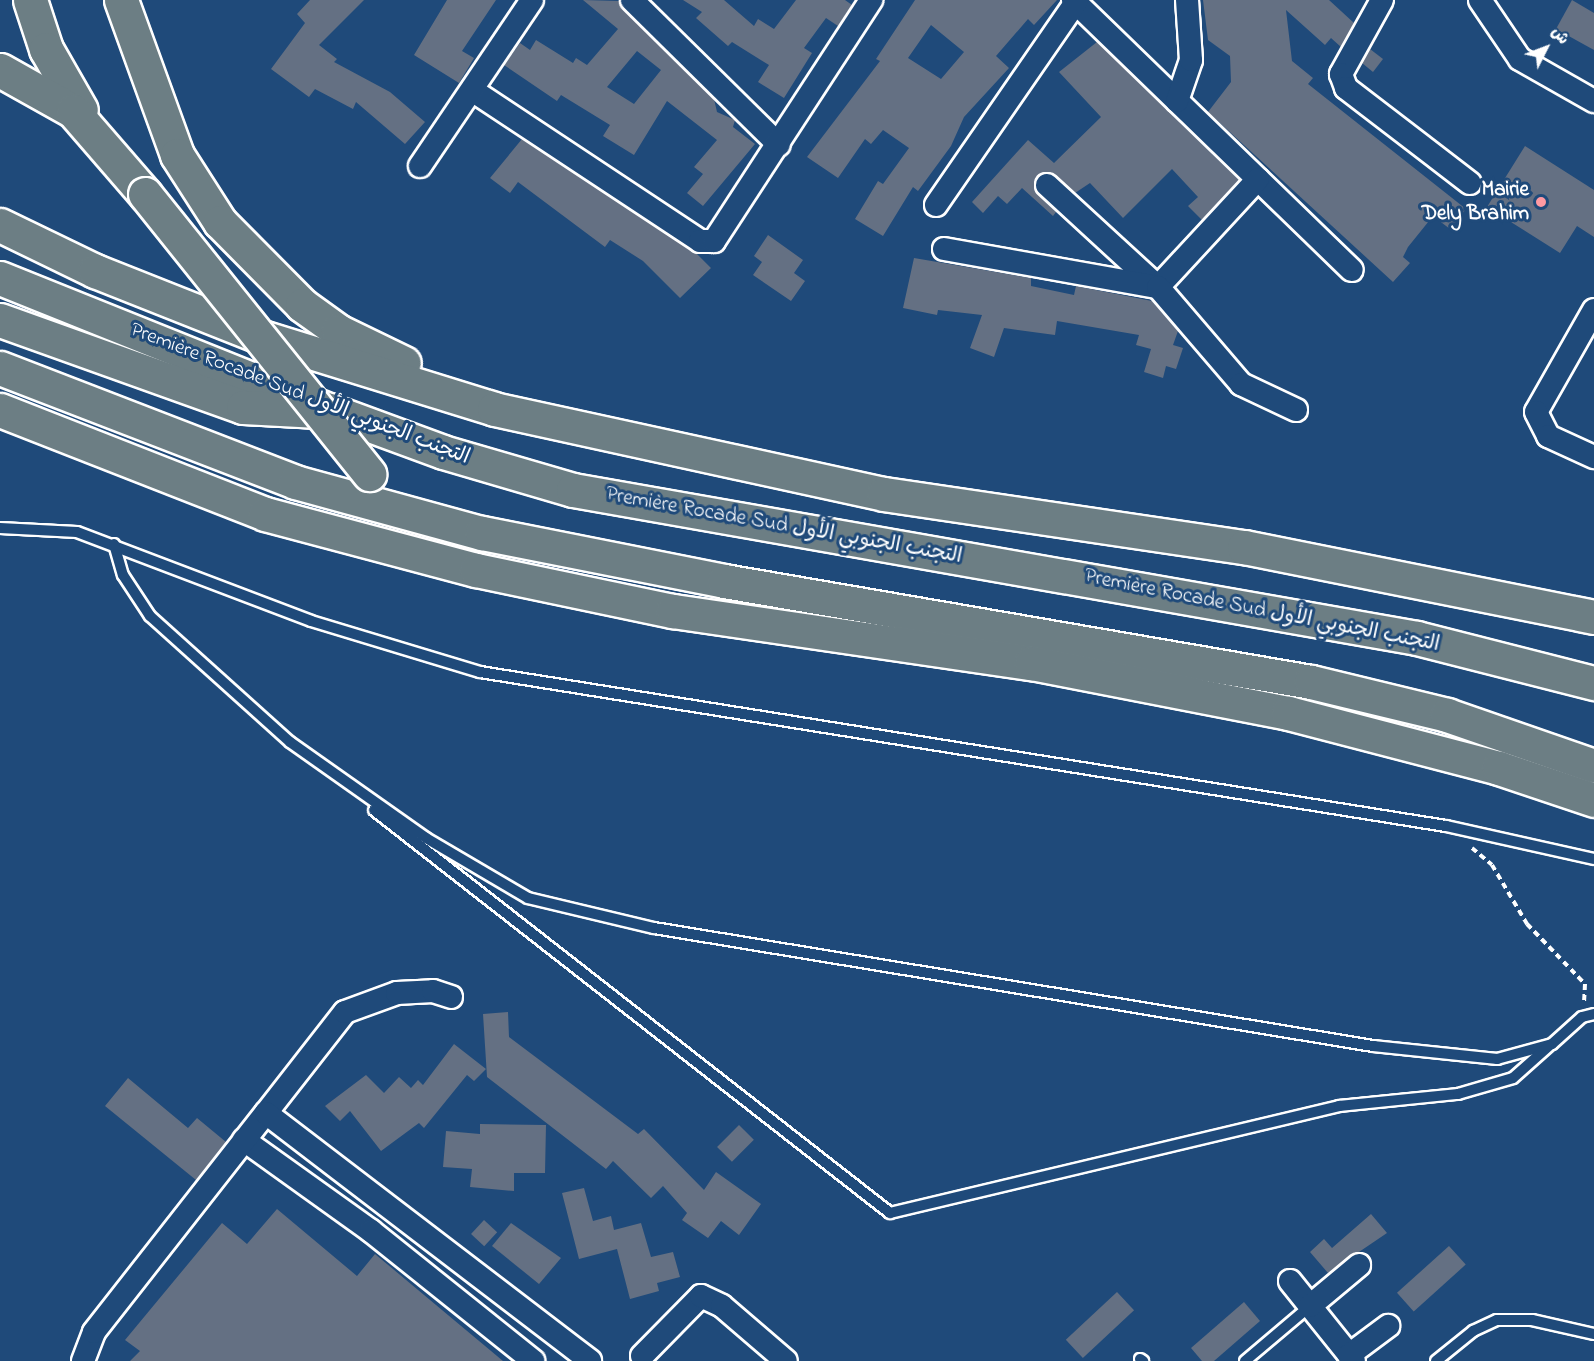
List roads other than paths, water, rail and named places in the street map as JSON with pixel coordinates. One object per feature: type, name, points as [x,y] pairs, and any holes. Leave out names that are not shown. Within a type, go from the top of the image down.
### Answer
[{"type":"highway","points":[[30,0],[46,49],[92,130]]},
{"type":"highway","points":[[122,0],[177,154],[243,251],[338,331],[494,409]]},
{"type":"highway","points":[[0,70],[49,93],[92,130],[369,474],[482,533]]},
{"type":"highway","name":"Première Rocade Sud التجنب الجنوبي الأول","points":[[0,225],[95,271],[262,337],[494,409],[884,494],[1244,547],[1594,617]]},
{"type":"highway","name":"Première Rocade Sud التجنب الجنوبي الأول","points":[[0,278],[329,410],[443,452],[573,490],[1418,638],[1594,683]]},
{"type":"highway","points":[[0,320],[243,407],[274,413],[329,410]]},
{"type":"highway","points":[[0,368],[295,482],[482,533],[724,581],[1311,682],[1447,715],[1594,766]]},
{"type":"highway","points":[[0,410],[159,475],[265,513],[476,570],[673,611],[1031,663],[1288,713],[1499,768],[1594,800]]},
{"type":"street","points":[[420,166],[532,0]]},
{"type":"street","points":[[632,0],[779,145]]},
{"type":"street","points":[[472,90],[700,241],[714,241],[725,229],[871,0]]},
{"type":"street","points":[[1178,101],[1191,60],[1187,0]]},
{"type":"street","points":[[1382,0],[1341,74],[1346,87],[1470,183]]},
{"type":"street","points":[[1480,0],[1520,59],[1594,101]]},
{"type":"street","points":[[936,205],[1075,1],[1352,270]]},
{"type":"street","points":[[1158,287],[1258,179]]},
{"type":"street","points":[[1047,185],[1158,287],[1241,384],[1296,410]]},
{"type":"street","points":[[944,249],[1158,287]]},
{"type":"street","points":[[1590,324],[1536,412],[1548,436],[1594,457]]},
{"type":"street","points":[[83,1361],[94,1332],[345,1012],[397,993],[434,991],[451,997]]},
{"type":"street","points":[[266,1113],[590,1361]]},
{"type":"street","points":[[244,1140],[371,1231],[533,1361]]},
{"type":"street","points":[[1310,1306],[1359,1265]]},
{"type":"street","points":[[1290,1281],[1351,1358],[1388,1326]]},
{"type":"street","points":[[642,1356],[701,1296],[722,1306],[786,1361]]},
{"type":"lane","points":[[0,528],[77,532],[114,544],[311,621],[480,672],[1446,826],[1594,859]]},
{"type":"lane","points":[[114,544],[123,575],[150,616],[290,742],[891,1213],[1339,1106],[1458,1094],[1513,1078],[1582,1017],[1594,1014]]},
{"type":"lane","points":[[290,742],[426,838],[528,897],[643,925],[1373,1046],[1497,1059],[1552,1044]]},
{"type":"lane","points":[[1245,1361],[1310,1306]]},
{"type":"lane","points":[[1436,1361],[1473,1331],[1497,1320],[1532,1320],[1594,1334]]},
{"type":"place","name":"Mairie Dely Brahim","points":[[1541,202]]}]
